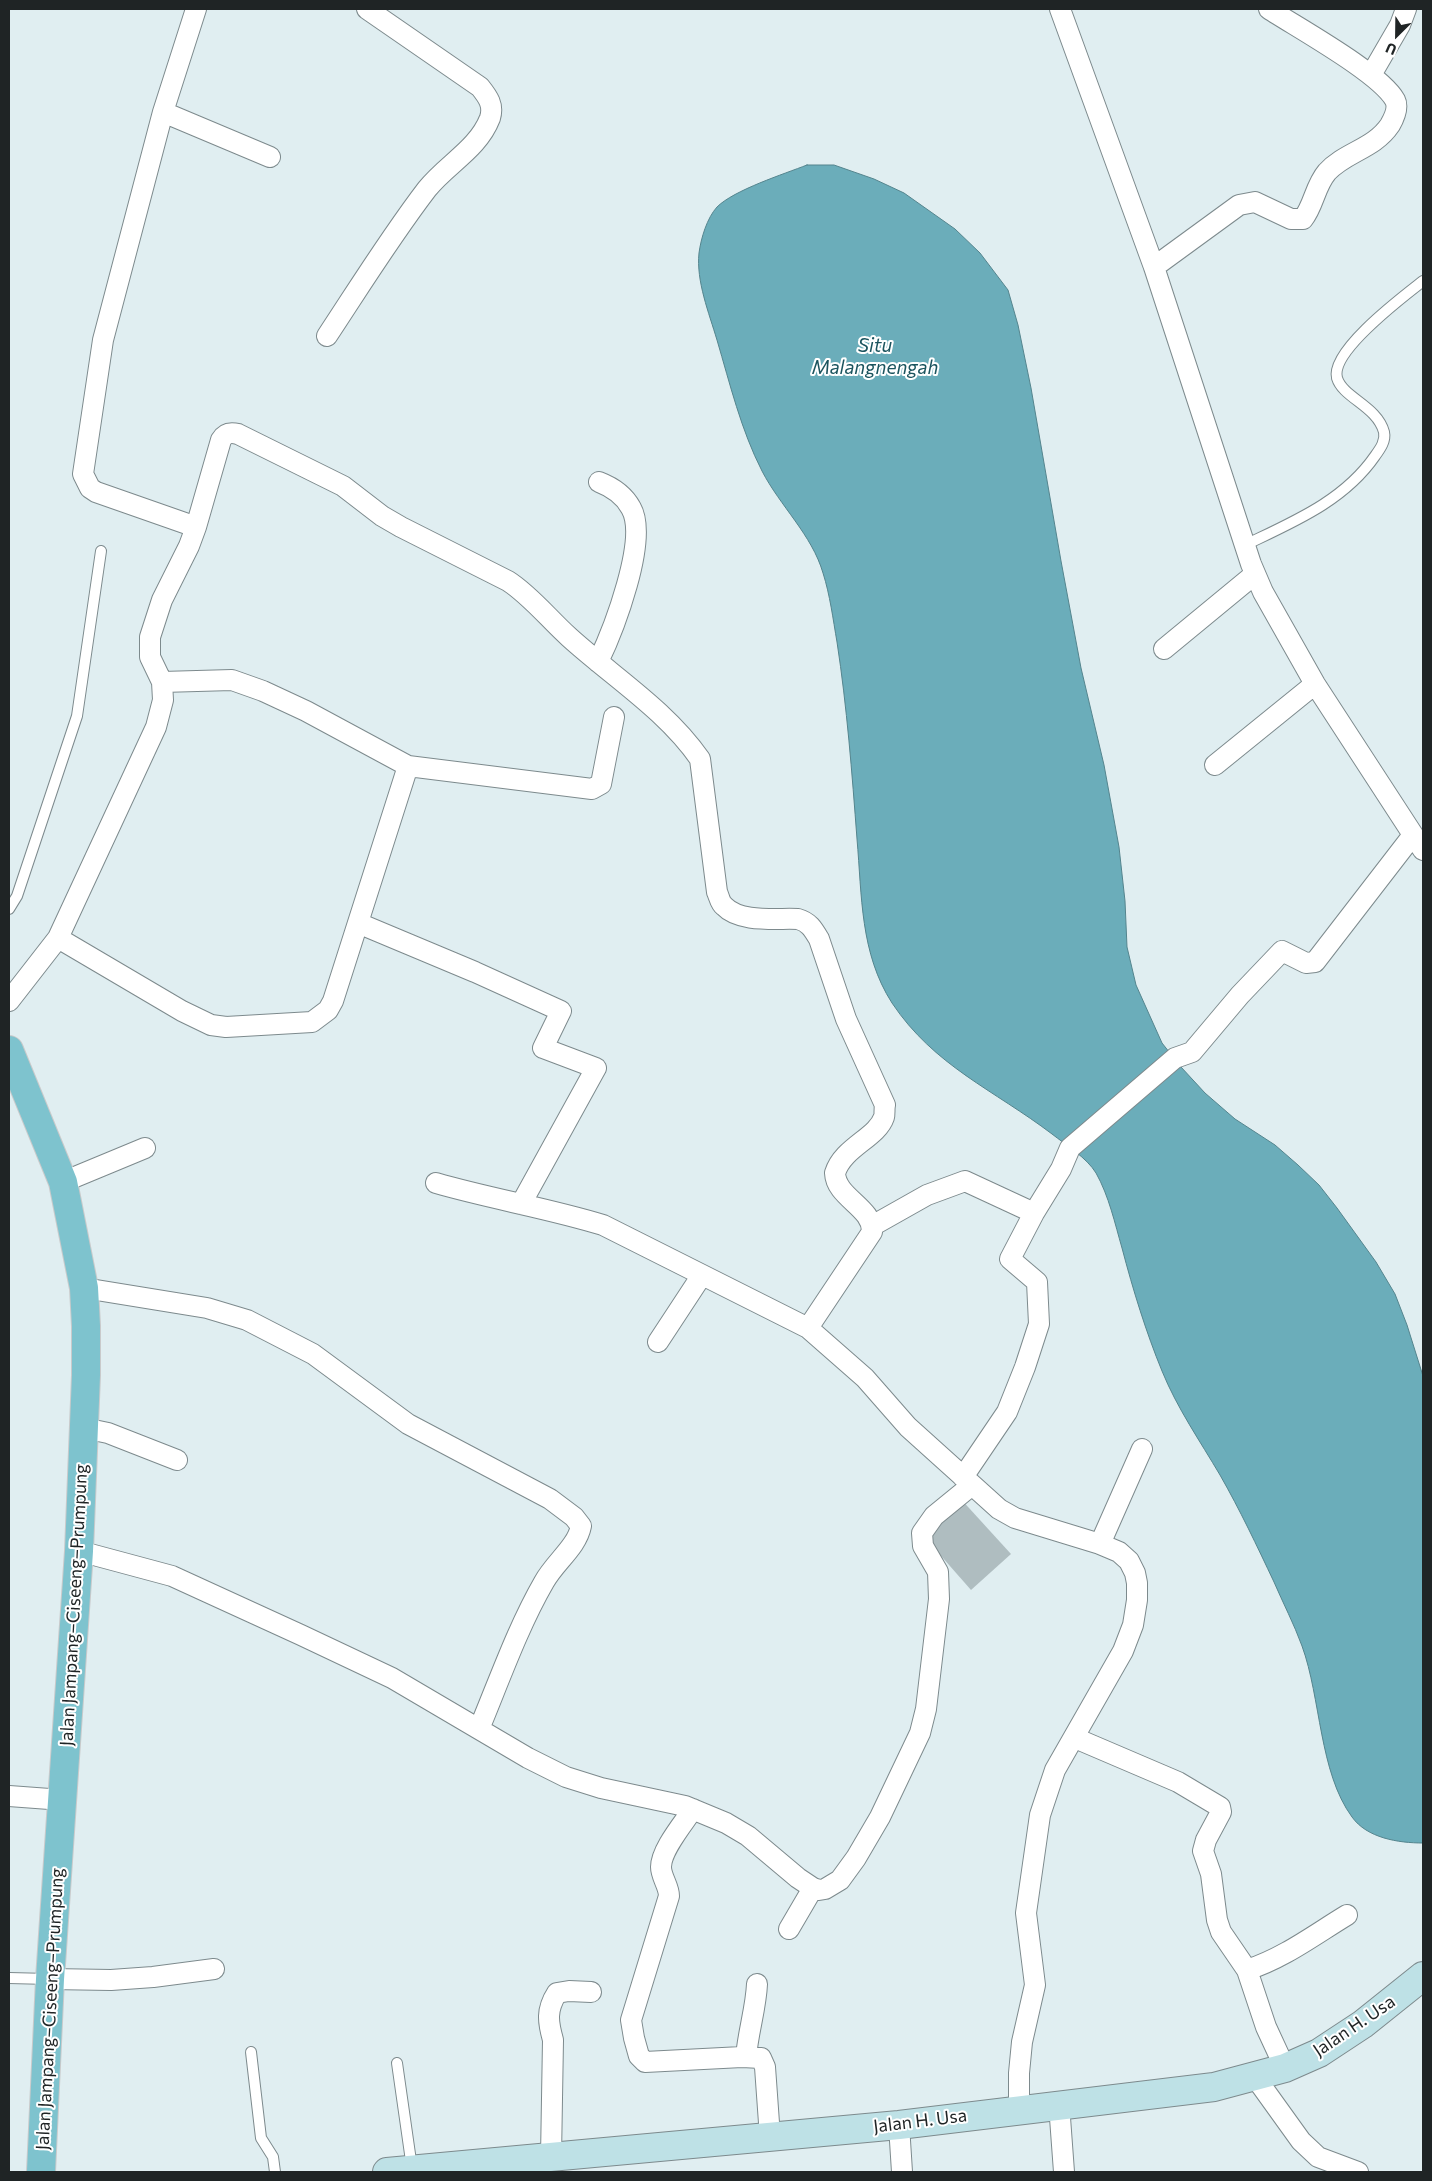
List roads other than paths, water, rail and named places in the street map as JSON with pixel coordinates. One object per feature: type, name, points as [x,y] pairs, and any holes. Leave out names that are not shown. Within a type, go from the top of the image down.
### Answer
[{"type":"main road","name":"Jalan Jampang–Ciseeng–Prumpung","points":[[9,1050],[63,1182],[84,1288],[86,1375],[79,1551],[50,1979],[41,2172]]},
{"type":"street","points":[[196,9],[163,112],[103,340],[83,474],[90,488],[96,492],[196,527]]},
{"type":"street","points":[[327,336],[399,227],[429,186],[468,150],[483,133],[490,116],[489,99],[480,87],[367,9]]},
{"type":"street","points":[[79,1551],[172,1576],[392,1678],[528,1758],[566,1777],[693,1809],[726,1823],[748,1836],[798,1878],[813,1888],[825,1889],[834,1885],[846,1873],[856,1858],[880,1818],[920,1733],[926,1709],[939,1599],[938,1572],[923,1546],[922,1533],[934,1516],[968,1481],[1008,1412],[1039,1324],[1037,1282],[1010,1259],[1061,1169],[1070,1148],[1175,1058],[1192,1052],[1240,995],[1282,952],[1306,963],[1315,962],[1418,843],[1315,684],[1263,592],[1255,574],[1154,267],[1060,9]]},
{"type":"street","points":[[1154,267],[1239,205],[1255,202],[1291,219],[1303,219],[1321,179],[1328,170],[1376,140],[1389,126],[1395,114],[1397,107],[1395,100],[1371,75],[1269,9]]},
{"type":"street","points":[[1371,75],[1400,25],[1406,9]]},
{"type":"street","points":[[163,112],[270,157]]},
{"type":"street","points":[[9,1001],[58,938],[156,727],[163,700],[162,682],[150,657],[150,637],[162,600],[189,546],[196,527],[221,440],[223,436],[232,432],[343,486],[382,516],[401,527],[508,580],[520,588],[546,617],[663,717],[691,746],[700,759],[717,892],[722,905],[732,912],[746,916],[805,921],[812,927],[818,938],[846,1019],[885,1105],[884,1118],[875,1129],[844,1156],[835,1173],[839,1186],[868,1217],[872,1226],[872,1232],[808,1328]]},
{"type":"street","points":[[598,662],[612,634],[630,574],[636,523],[632,508],[622,496],[611,487],[599,482]]},
{"type":"street","points":[[1164,648],[1255,574]]},
{"type":"street","points":[[162,682],[232,680],[263,691],[306,711],[408,766],[592,789],[601,784],[614,717]]},
{"type":"street","points":[[1215,765],[1315,684]]},
{"type":"street","points":[[58,938],[182,1011],[211,1025],[226,1027],[312,1022],[328,1010],[408,766]]},
{"type":"street","points":[[358,923],[475,972],[561,1011],[543,1048],[596,1068],[521,1204]]},
{"type":"street","points":[[63,1182],[145,1148]]},
{"type":"street","points":[[872,1226],[927,1196],[965,1181],[1034,1214]]},
{"type":"street","points":[[436,1183],[571,1214],[603,1225],[808,1328],[865,1378],[908,1427],[999,1509],[1015,1518],[1100,1544],[1118,1552],[1128,1561],[1135,1573],[1137,1600],[1132,1625],[1123,1651],[1056,1770],[1047,1791],[1034,1853],[1026,1913],[1035,1985],[1022,2042],[1019,2073],[1019,2109]]},
{"type":"street","points":[[658,1342],[702,1276]]},
{"type":"street","points":[[84,1288],[207,1308],[247,1320],[313,1354],[408,1424],[550,1499],[574,1517],[581,1526],[579,1538],[554,1566],[543,1583],[511,1652],[479,1729]]},
{"type":"street","points":[[84,1428],[116,1436],[177,1460]]},
{"type":"street","points":[[1100,1544],[1142,1450]]},
{"type":"street","points":[[1074,1738],[1178,1782],[1220,1807],[1221,1812],[1206,1840],[1204,1850],[1213,1884],[1217,1920],[1221,1932],[1247,1970],[1266,2027],[1285,2068]]},
{"type":"street","points":[[9,1796],[63,1800]]},
{"type":"street","points":[[693,1809],[666,1849],[662,1860],[660,1869],[669,1889],[669,1896],[636,2002],[631,2028],[640,2056],[645,2062],[746,2056],[761,2058],[764,2062],[770,2136]]},
{"type":"street","points":[[789,1930],[813,1888]]},
{"type":"street","points":[[1247,1970],[1268,1963],[1295,1949],[1347,1915]]},
{"type":"street","points":[[50,1979],[111,1980],[214,1969]]},
{"type":"street","name":"Jalan H. Usa","points":[[399,2171],[899,2125],[1059,2104],[1214,2087],[1285,2068],[1319,2053],[1363,2024],[1423,1976]]},
{"type":"street","points":[[746,2056],[747,2038],[757,1984]]},
{"type":"street","points":[[551,2157],[553,2040],[549,2022],[550,2003],[557,1993],[569,1990],[591,1992]]},
{"type":"street","points":[[1255,2077],[1307,2147],[1318,2157],[1358,2172]]},
{"type":"street","points":[[1059,2104],[1064,2172]]},
{"type":"street","points":[[899,2125],[902,2172]]},
{"type":"lane","points":[[1245,545],[1300,519],[1339,495],[1366,470],[1382,446],[1384,433],[1375,414],[1343,388],[1337,378],[1338,369],[1346,352],[1361,334],[1393,304],[1423,281]]},
{"type":"lane","points":[[9,909],[17,896],[77,716],[101,551]]},
{"type":"lane","points":[[9,1978],[50,1979]]},
{"type":"lane","points":[[251,2052],[261,2138],[272,2157],[275,2172]]},
{"type":"lane","points":[[397,2063],[399,2171]]},
{"type":"water","name":"Situ Malangnengah","points":[[807,165],[834,165],[874,179],[904,193],[955,229],[980,253],[1008,290],[1018,325],[1031,388],[1081,668],[1104,765],[1119,847],[1125,901],[1127,947],[1136,985],[1162,1043],[1181,1067],[1205,1093],[1235,1119],[1275,1145],[1319,1185],[1376,1262],[1395,1294],[1407,1325],[1423,1376],[1423,1843],[1403,1842],[1384,1838],[1366,1830],[1352,1817],[1341,1799],[1327,1757],[1308,1666],[1299,1638],[1241,1515],[1168,1385],[1140,1311],[1108,1201],[1096,1173],[1070,1147],[966,1076],[927,1044],[892,1003],[874,964],[864,924],[844,691],[825,581],[818,559],[804,533],[769,484],[748,439],[736,407],[699,275],[701,241],[707,222],[717,207],[747,189]]}]
